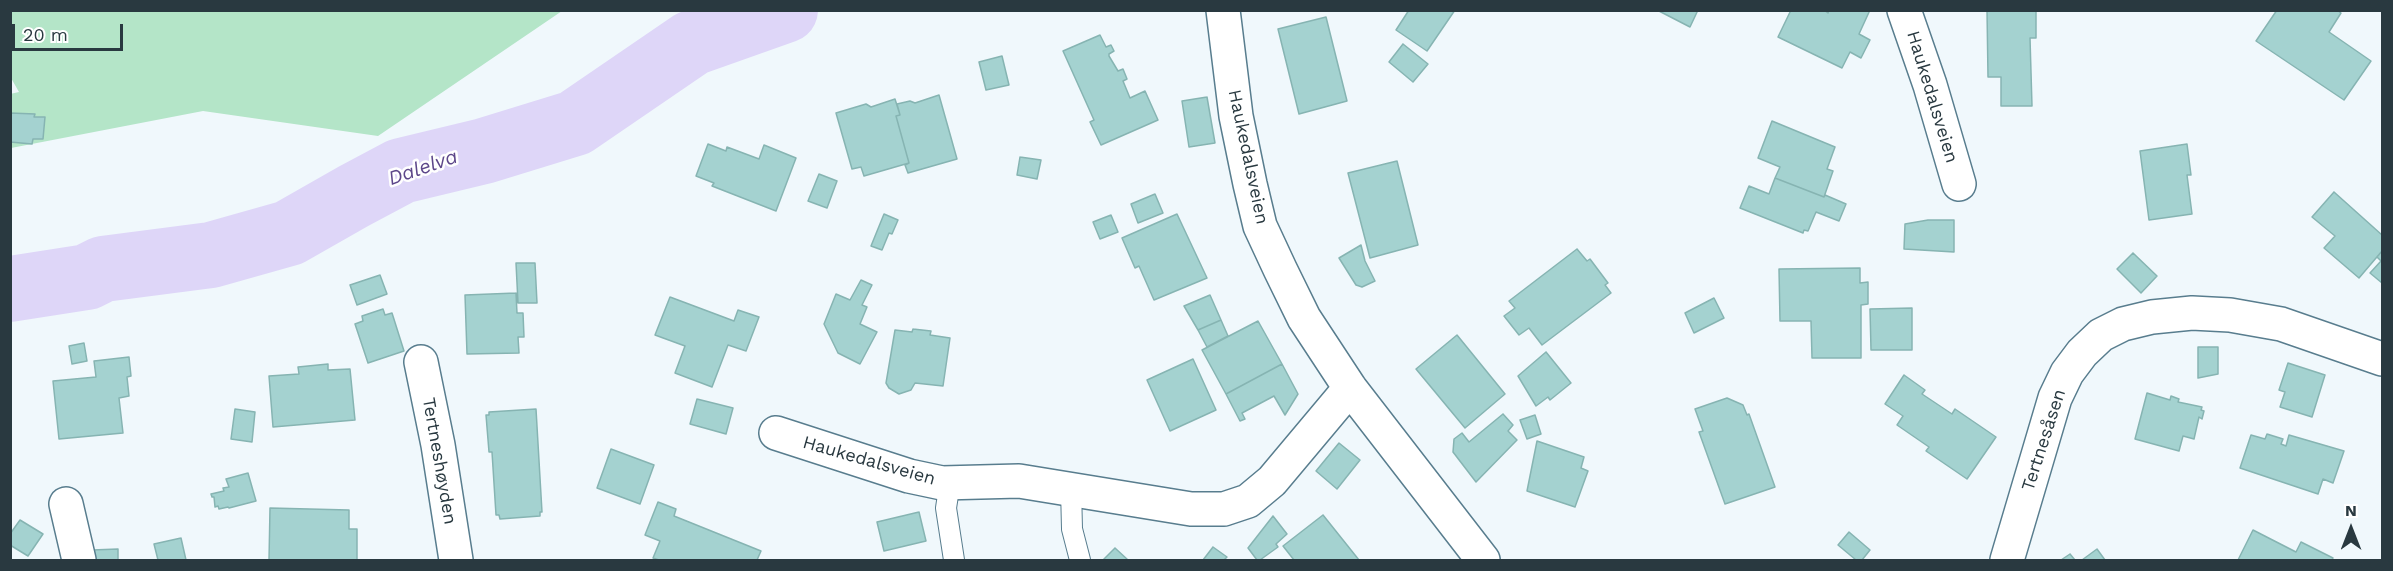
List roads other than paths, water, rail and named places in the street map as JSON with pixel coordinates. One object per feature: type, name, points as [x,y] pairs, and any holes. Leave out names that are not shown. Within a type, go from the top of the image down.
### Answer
[{"type":"street","name":"Haukedalsveien","points":[[1223,10],[1236,116],[1260,226],[1304,318],[1350,388],[1483,561]]},
{"type":"street","name":"Haukedalsveien","points":[[1904,10],[1930,85],[1959,184]]},
{"type":"street","name":"Tertnesåsen","points":[[2007,561],[2055,398],[2067,373],[2082,353],[2101,335],[2123,324],[2152,317],[2192,313],[2230,315],[2281,324],[2382,359]]},
{"type":"street","name":"Tertneshøyden","points":[[421,362],[438,445],[456,561]]},
{"type":"street","name":"Haukedalsveien","points":[[776,433],[909,476],[942,483],[1019,481],[1191,509],[1224,509],[1248,501],[1272,481],[1350,388]]},
{"type":"street","points":[[66,504],[79,561]]},
{"type":"lane","points":[[954,482],[948,495],[946,508],[954,561]]},
{"type":"lane","points":[[1071,488],[1072,529],[1080,561]]},
{"type":"waterway","name":"Dalelva","points":[[10,289],[87,277],[103,269],[211,255],[289,233],[401,171],[484,151],[575,123],[692,43],[785,10]]}]
